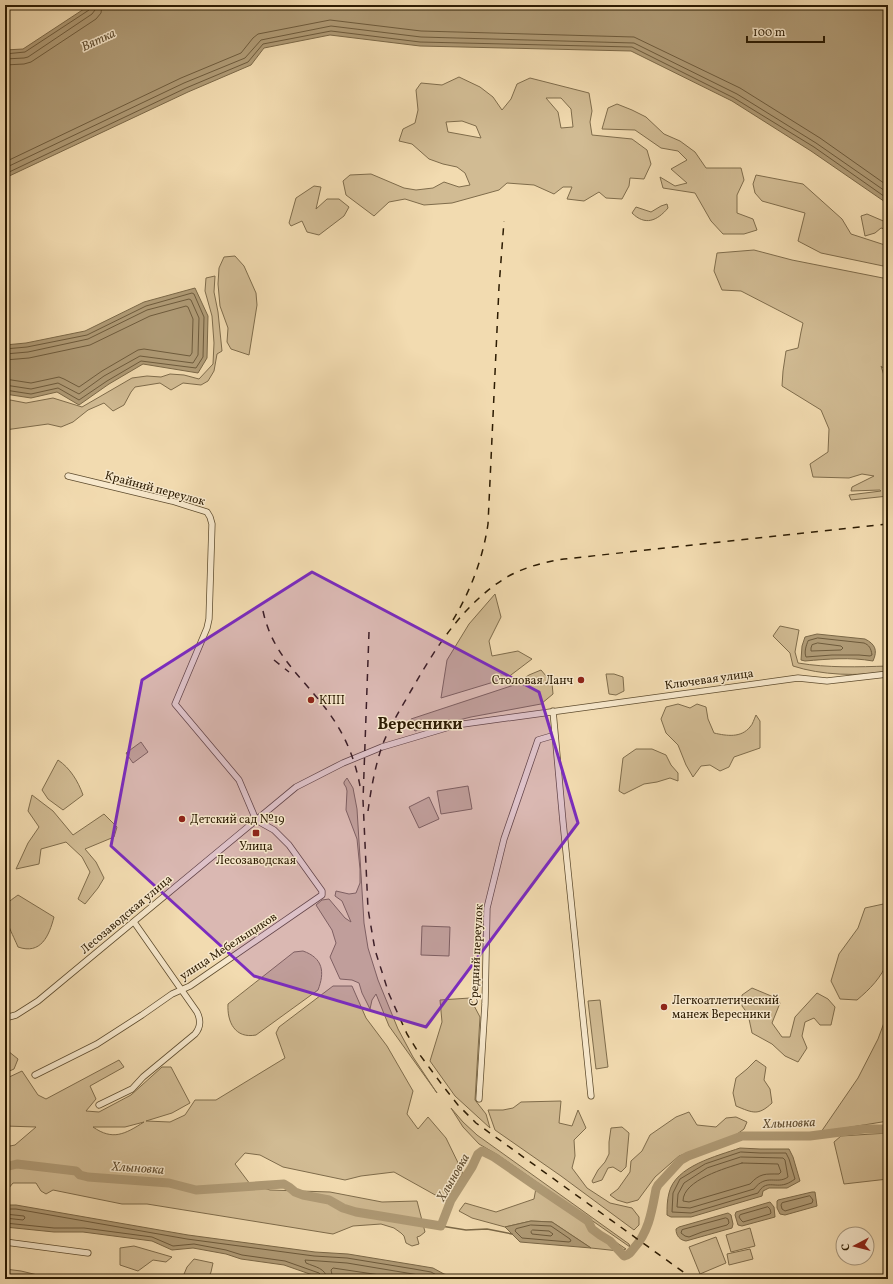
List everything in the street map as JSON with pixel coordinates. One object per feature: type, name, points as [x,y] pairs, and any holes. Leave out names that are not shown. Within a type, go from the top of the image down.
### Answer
[{"type":"street","name":"Крайний переулок","points":[[68,476],[172,501],[207,512],[210,517],[212,524],[209,619],[207,628],[175,704],[238,780],[256,820]]},
{"type":"street","name":"Ключевая улица","points":[[533,714],[798,678],[827,682],[888,674]]},
{"type":"street","points":[[553,711],[591,1096]]},
{"type":"street","name":"Лесозаводская улица","points":[[5,1018],[16,1015],[38,1001],[296,787],[344,763],[382,747],[456,725],[533,714]]},
{"type":"street","name":"Средний переулок","points":[[479,1099],[485,1004],[488,908],[504,839],[538,740],[555,735]]},
{"type":"street","name":"улица Мебельщиков","points":[[35,1075],[96,1044],[172,994],[190,986],[322,895],[322,891],[289,845],[274,830],[256,820]]},
{"type":"street","points":[[99,1105],[132,1088],[148,1072],[188,1041],[197,1032],[200,1025],[199,1016],[134,922]]},
{"type":"street","points":[[5,1242],[88,1253]]},
{"type":"highlighted area","points":[[312,572],[539,692],[578,823],[426,1027],[254,976],[111,846],[142,680]]},
{"type":"shaded area","points":[[459,77],[480,87],[493,97],[502,110],[511,99],[517,84],[530,78],[589,93],[592,111],[590,122],[592,135],[632,139],[647,150],[651,164],[644,179],[630,178],[629,186],[622,199],[606,198],[599,192],[584,201],[567,199],[572,187],[563,187],[554,194],[534,185],[507,183],[499,190],[452,203],[424,205],[405,199],[389,202],[374,216],[346,195],[343,181],[350,175],[371,174],[404,188],[416,190],[433,188],[444,182],[459,187],[470,185],[465,173],[457,167],[429,159],[412,144],[399,141],[403,129],[415,123],[418,110],[416,90],[421,83],[442,85]],"holes":[[[546,98],[561,98],[571,109],[573,127],[561,128],[558,112]],[[462,121],[476,126],[481,138],[448,132],[446,122]]]},
{"type":"shaded area","points":[[617,104],[646,117],[664,134],[680,141],[695,152],[706,168],[741,168],[744,180],[737,195],[737,213],[753,219],[757,230],[744,234],[723,234],[711,221],[695,193],[663,188],[660,177],[675,186],[687,183],[671,169],[687,160],[678,151],[661,148],[635,130],[602,129],[608,108]]},
{"type":"shaded area","points":[[756,175],[803,184],[842,219],[851,234],[888,246],[888,267],[821,253],[798,241],[805,213],[762,201],[755,193],[753,184]]},
{"type":"shaded area","points":[[314,186],[321,187],[316,209],[327,199],[339,199],[349,207],[344,216],[319,235],[307,232],[302,221],[291,226],[289,223],[296,198]]},
{"type":"shaded area","points":[[667,204],[668,208],[655,219],[646,221],[642,220],[632,213],[636,207],[651,212]]},
{"type":"shaded area","points":[[867,214],[888,223],[888,230],[881,228],[875,233],[865,236],[861,216]]},
{"type":"shaded area","points":[[754,250],[792,260],[888,279],[888,372],[881,366],[888,388],[888,496],[851,500],[849,495],[881,491],[851,491],[852,487],[874,476],[862,474],[849,478],[813,477],[810,464],[828,452],[829,429],[821,410],[782,386],[786,351],[798,348],[803,323],[741,291],[722,290],[714,271],[717,253]]},
{"type":"shaded area","points":[[235,256],[244,266],[256,293],[257,305],[249,355],[231,349],[227,342],[228,328],[220,306],[218,284],[219,268],[224,257]]},
{"type":"shaded area","points":[[215,276],[214,292],[218,312],[222,351],[217,354],[214,371],[208,381],[201,385],[183,383],[171,390],[160,383],[135,387],[124,405],[113,411],[104,403],[88,410],[73,422],[61,427],[48,424],[5,430],[5,399],[26,403],[53,398],[82,407],[132,378],[147,376],[161,377],[170,374],[184,375],[199,379],[213,364],[214,343],[212,316],[205,291],[206,278]]},
{"type":"shaded area","points":[[495,594],[501,617],[489,641],[492,656],[518,651],[532,659],[507,678],[441,698],[447,660],[469,624]]},
{"type":"shaded area","points":[[780,626],[799,630],[795,652],[798,663],[809,665],[854,667],[888,666],[888,671],[865,674],[840,674],[815,671],[793,666],[790,653],[773,636]]},
{"type":"shaded area","points":[[541,670],[552,683],[553,694],[541,704],[471,717],[415,731],[412,727],[411,719],[514,685],[529,675]]},
{"type":"shaded area","points":[[606,674],[614,674],[623,677],[624,691],[616,695],[609,694]]},
{"type":"shaded area","points":[[678,704],[690,708],[697,704],[706,707],[708,719],[714,733],[724,735],[738,735],[746,731],[752,724],[756,715],[760,721],[760,748],[734,757],[729,767],[720,771],[710,765],[701,766],[693,777],[686,765],[678,745],[666,733],[661,719],[666,707]]},
{"type":"shaded area","points":[[141,742],[148,752],[133,763],[126,753]]},
{"type":"shaded area","points":[[636,749],[652,749],[666,755],[671,765],[678,773],[678,781],[670,778],[644,784],[624,794],[619,791],[623,758]]},
{"type":"shaded area","points":[[58,760],[73,775],[83,795],[63,810],[48,799],[42,790]]},
{"type":"shaded area","points":[[347,778],[353,788],[357,809],[364,923],[368,948],[378,980],[398,1029],[413,1057],[437,1093],[389,1026],[376,994],[372,1000],[370,1009],[359,983],[352,980],[340,979],[330,957],[336,943],[332,930],[316,905],[322,900],[329,899],[345,918],[351,922],[342,901],[335,896],[336,891],[349,894],[356,893],[360,883],[357,839],[346,810],[347,791],[344,782]]},
{"type":"shaded area","points":[[468,786],[472,809],[441,814],[437,791]]},
{"type":"shaded area","points":[[32,795],[53,811],[73,835],[104,814],[117,827],[114,837],[85,849],[96,862],[104,878],[85,904],[78,899],[90,872],[82,857],[66,842],[41,849],[39,864],[16,869],[28,843],[39,827],[28,811]]},
{"type":"shaded area","points":[[429,797],[439,819],[419,828],[409,807]]},
{"type":"shaded area","points":[[18,895],[54,917],[50,931],[43,942],[33,948],[26,949],[18,947],[5,914],[6,905]]},
{"type":"shaded area","points":[[888,903],[888,961],[882,973],[875,983],[857,1000],[840,999],[831,981],[839,954],[858,928],[865,908]]},
{"type":"shaded area","points":[[422,926],[450,927],[449,956],[421,955]]},
{"type":"shaded area","points":[[303,951],[315,958],[321,966],[322,972],[318,990],[256,1035],[249,1036],[238,1032],[231,1023],[228,1004],[294,952]]},
{"type":"shaded area","points":[[333,986],[352,986],[366,1018],[387,1046],[413,1091],[407,1114],[418,1129],[428,1117],[446,1138],[463,1173],[446,1201],[394,1172],[361,1176],[345,1180],[283,1167],[260,1155],[245,1153],[235,1164],[250,1184],[270,1190],[330,1192],[382,1202],[417,1201],[425,1232],[417,1237],[419,1244],[412,1246],[406,1243],[404,1236],[401,1233],[394,1228],[381,1224],[353,1226],[333,1234],[147,1204],[122,1204],[53,1190],[46,1194],[41,1191],[36,1183],[13,1183],[8,1189],[5,1190],[5,1147],[15,1145],[36,1127],[5,1126],[5,1079],[22,1071],[38,1095],[46,1099],[119,1060],[124,1067],[90,1086],[96,1099],[86,1111],[99,1112],[131,1095],[162,1067],[171,1067],[190,1103],[172,1113],[146,1121],[170,1122],[185,1115],[195,1100],[216,1100],[285,1058],[276,1033],[279,1027]],"holes":[[[144,1122],[125,1133],[113,1135],[107,1134],[93,1127],[125,1127]]]},
{"type":"shaded area","points":[[752,988],[776,998],[780,1003],[772,1023],[782,1037],[790,1037],[795,1017],[817,993],[828,999],[835,1007],[831,1025],[820,1025],[814,1018],[805,1022],[802,1036],[807,1048],[798,1062],[785,1056],[772,1044],[752,1033],[748,1014],[742,1006],[742,995]]},
{"type":"shaded area","points":[[470,998],[480,1017],[475,1100],[486,1114],[490,1128],[455,1096],[430,1061],[442,1022],[440,1000]]},
{"type":"shaded area","points":[[600,1000],[608,1067],[596,1069],[588,1001]]},
{"type":"shaded area","points":[[888,1012],[888,1121],[821,1132],[858,1078],[878,1039]]},
{"type":"shaded area","points":[[8,1051],[18,1059],[14,1069],[5,1073],[5,1054]]},
{"type":"shaded area","points":[[756,1060],[766,1067],[764,1080],[770,1089],[772,1103],[759,1112],[751,1112],[736,1106],[733,1093],[736,1078]]},
{"type":"shaded area","points":[[561,1101],[559,1123],[572,1126],[578,1110],[586,1128],[574,1140],[575,1156],[572,1168],[587,1188],[610,1203],[632,1208],[639,1217],[639,1225],[634,1230],[561,1176],[495,1130],[488,1110],[513,1108],[521,1102]]},
{"type":"shaded area","points":[[451,1108],[477,1135],[629,1244],[630,1247],[498,1155],[479,1144],[463,1127]]},
{"type":"shaded area","points":[[689,1112],[697,1125],[716,1127],[726,1118],[736,1117],[747,1122],[744,1129],[733,1137],[679,1156],[655,1177],[638,1200],[627,1203],[617,1200],[610,1195],[618,1189],[630,1172],[631,1161],[642,1151],[650,1135],[676,1117]]},
{"type":"shaded area","points":[[622,1127],[629,1133],[626,1167],[621,1172],[613,1167],[608,1168],[602,1180],[593,1183],[592,1181],[598,1170],[605,1162],[609,1154],[611,1128]]},
{"type":"shaded area","points":[[888,1133],[888,1179],[844,1184],[834,1142],[841,1136]]},
{"type":"shaded area","points":[[536,1188],[626,1249],[619,1251],[591,1248],[552,1222],[531,1221],[505,1227],[472,1218],[459,1211],[465,1203],[496,1212],[534,1199]]},
{"type":"shaded area","points":[[750,1228],[755,1246],[731,1252],[726,1235]]},
{"type":"shaded area","points":[[716,1237],[726,1263],[700,1274],[689,1247]]},
{"type":"shaded area","points":[[134,1246],[172,1257],[166,1262],[153,1260],[138,1271],[120,1265],[120,1248]]},
{"type":"shaded area","points":[[750,1249],[753,1259],[729,1265],[727,1254]]},
{"type":"shaded area","points":[[194,1259],[213,1263],[208,1279],[182,1279],[187,1267]]},
{"type":"shaded area","points":[[5,1269],[21,1271],[54,1279],[5,1279]]},
{"type":"water","name":"Вятка","points":[[90,5],[888,5],[888,204],[811,151],[732,101],[631,51],[420,46],[330,35],[264,48],[251,65],[188,92],[5,178],[5,50],[23,49]]},
{"type":"water","points":[[195,288],[208,316],[207,358],[198,373],[143,364],[109,384],[79,405],[57,392],[31,398],[5,394],[5,345],[26,343],[85,331],[144,302]]},
{"type":"water","points":[[817,634],[865,639],[875,648],[873,661],[847,659],[801,660],[802,646],[805,637]]},
{"type":"water","points":[[740,1148],[789,1149],[800,1181],[787,1188],[769,1188],[763,1191],[762,1196],[691,1217],[671,1217],[667,1215],[667,1201],[669,1193],[679,1176],[698,1163]]},
{"type":"water","points":[[815,1192],[817,1206],[785,1215],[780,1214],[777,1208],[778,1200]]},
{"type":"water","points":[[770,1202],[774,1207],[775,1217],[742,1226],[738,1225],[735,1215],[736,1212]]},
{"type":"water","points":[[5,1205],[16,1205],[188,1235],[315,1252],[348,1254],[433,1268],[444,1274],[456,1277],[456,1279],[324,1279],[284,1265],[241,1259],[226,1254],[193,1248],[172,1250],[152,1241],[83,1232],[54,1232],[5,1227]]},
{"type":"water","points":[[728,1213],[731,1215],[733,1224],[732,1228],[686,1241],[680,1239],[677,1234],[676,1229],[679,1227]]},
{"type":"water","points":[[531,1221],[552,1222],[591,1248],[520,1242],[505,1227]]},
{"type":"waterway","name":"Хлыновка","points":[[5,1167],[17,1164],[76,1171],[80,1175],[88,1177],[169,1183],[196,1190],[284,1184],[295,1192],[329,1200],[343,1208],[356,1212],[441,1226],[451,1200],[472,1167],[478,1154],[482,1151],[494,1157],[588,1221],[592,1229],[610,1241],[624,1256],[631,1252],[643,1235],[649,1220],[658,1185],[681,1160],[688,1156],[742,1136],[810,1136],[864,1129],[888,1129]]},
{"type":"waterway","points":[[441,1226],[466,1230],[487,1229],[512,1234]]},
{"type":"railway","points":[[453,620],[471,585],[483,549],[488,524],[499,287],[504,221]]},
{"type":"railway","points":[[368,811],[377,762],[382,746],[396,717],[421,673],[441,642],[464,613],[477,600],[507,577],[535,565],[564,559],[888,524]]},
{"type":"railway","points":[[263,611],[268,627],[281,654],[329,713],[345,739],[355,766],[360,786]]},
{"type":"railway","points":[[369,632],[363,800],[368,909],[375,950],[389,994],[407,1034],[420,1055],[443,1086],[458,1105],[476,1123],[693,1279]]},
{"type":"railway","points":[[274,660],[289,672]]},
{"type":"place","name":"Столовая Ланч","points":[[581,680]]},
{"type":"place","name":"КПП","points":[[311,700]]},
{"type":"place","name":"Детский сад №19","points":[[182,819]]},
{"type":"place","name":"Улица Лесозаводская","points":[[256,833]]},
{"type":"place","name":"Легкоатлетический манеж Вересники","points":[[664,1007]]},
{"type":"district","name":"Вересники","points":[[420,723]]}]
